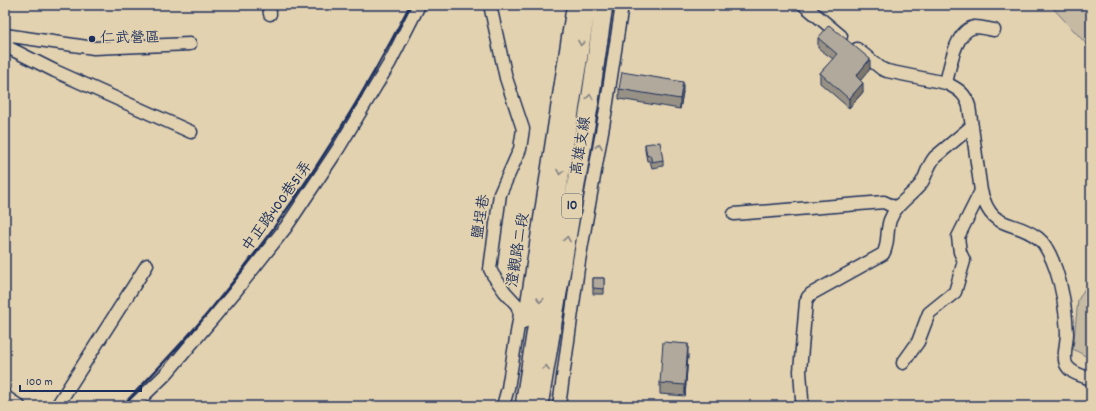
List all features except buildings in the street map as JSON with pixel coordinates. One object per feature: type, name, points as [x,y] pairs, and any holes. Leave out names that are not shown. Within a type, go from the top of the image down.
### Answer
[{"type":"highway","name":"高雄支線","points":[[524,406],[587,5]]},
{"type":"highway","name":"高雄支線","points":[[539,406],[590,101],[604,5]]},
{"type":"street","name":"中正路400巷51弄","points":[[133,406],[167,373],[234,293],[286,227],[338,149],[389,64],[419,5]]},
{"type":"street","name":"鹽埕巷","points":[[490,5],[506,78],[523,129],[520,149],[500,194],[490,269],[505,292],[517,305],[520,314],[508,388],[502,406]]},
{"type":"street","name":"澄觀路二段","points":[[510,406],[573,5]]},
{"type":"street","points":[[559,406],[579,261],[606,109],[622,5]]},
{"type":"street","points":[[804,5],[882,69],[888,72],[946,83],[960,91],[966,98],[969,106],[981,191],[987,207],[998,220],[1026,230],[1040,239],[1056,271],[1063,294],[1067,334],[1065,362],[1068,368],[1075,373],[1091,379]]},
{"type":"street","points":[[946,83],[954,52],[963,33],[975,27],[994,30]]},
{"type":"street","points":[[5,35],[94,48],[190,44]]},
{"type":"street","points":[[5,46],[62,74],[191,132]]},
{"type":"street","points":[[802,399],[800,371],[806,302],[808,297],[883,254],[885,251],[890,220],[896,208],[921,184],[931,162],[935,157],[972,126]]},
{"type":"street","points":[[903,363],[918,342],[929,313],[955,292],[964,261],[960,252],[958,237],[981,191]]},
{"type":"street","points":[[734,214],[884,202],[896,208]]},
{"type":"street","points":[[57,406],[147,265]]},
{"type":"street","points":[[5,395],[19,406]]},
{"type":"shaded area","points":[[1050,5],[1091,5],[1091,49]]},
{"type":"shaded area","points":[[1091,278],[1091,359],[1073,349],[1078,300]]},
{"type":"railway","points":[[122,406],[201,321],[268,236],[319,162],[367,85],[410,5]]},
{"type":"place","name":"仁武營區","points":[[92,39]]}]
